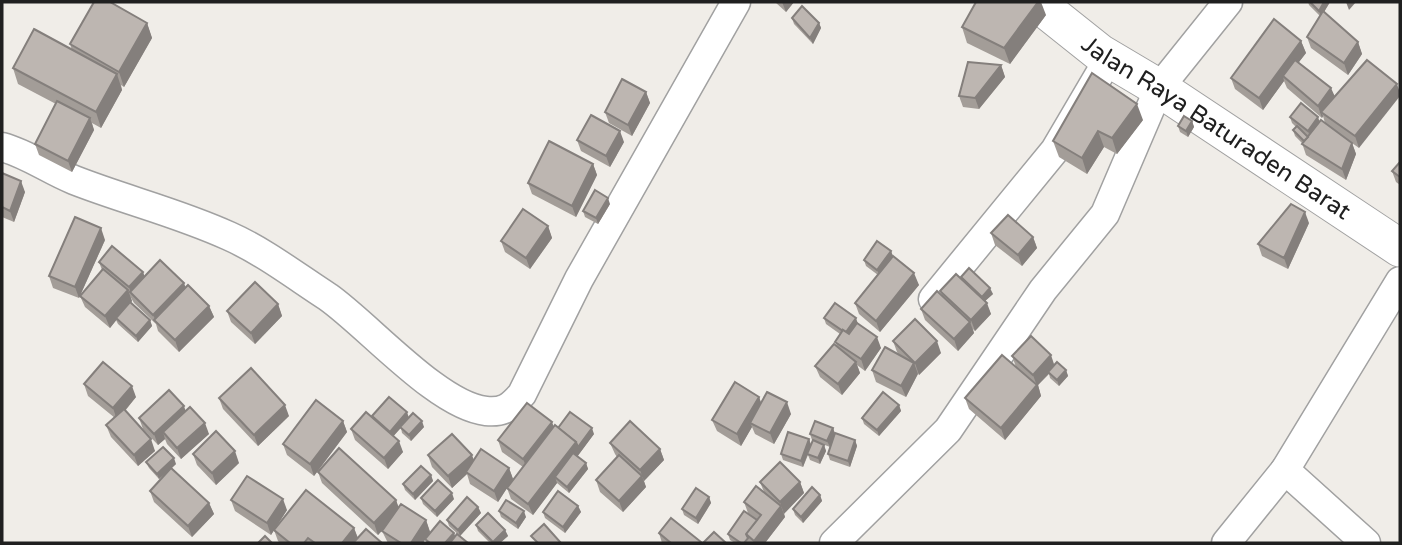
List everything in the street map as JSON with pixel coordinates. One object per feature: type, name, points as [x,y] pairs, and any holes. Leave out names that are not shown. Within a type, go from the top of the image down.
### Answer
[{"type":"street","points":[[2,147],[35,159],[72,179],[230,236],[330,299],[401,360],[448,394],[484,411],[501,411],[512,407],[522,394],[579,279],[736,2]]},
{"type":"street","name":"Jalan Raya Baturaden Barat","points":[[1036,2],[1100,53],[1159,88],[1400,248]]},
{"type":"street","points":[[834,543],[948,430],[1043,290],[1105,214],[1159,88],[1228,2]]},
{"type":"street","points":[[933,299],[1055,150],[1105,65],[1100,53]]},
{"type":"street","points":[[1226,543],[1285,470],[1400,281]]},
{"type":"street","points":[[1285,470],[1366,543]]},
{"type":"building","points":[[94,2],[110,2],[147,23],[119,72],[70,44]]},
{"type":"building","points":[[976,2],[1038,2],[1004,48],[962,27]]},
{"type":"building","points":[[1310,2],[1324,2],[1319,11]]},
{"type":"building","points":[[802,6],[819,23],[810,38],[792,18]]},
{"type":"building","points":[[1323,11],[1358,42],[1344,63],[1307,37]]},
{"type":"building","points":[[1274,19],[1301,41],[1259,98],[1231,78]]},
{"type":"building","points":[[34,29],[117,74],[96,112],[13,68]]},
{"type":"building","points":[[1295,60],[1331,88],[1318,106],[1283,76]]},
{"type":"building","points":[[1367,60],[1397,84],[1355,136],[1321,112]]},
{"type":"building","points":[[968,62],[1001,65],[975,98],[959,96]]},
{"type":"building","points":[[1092,73],[1137,104],[1112,138],[1098,131],[1082,158],[1053,141]]},
{"type":"building","points":[[622,79],[646,92],[628,125],[605,112]]},
{"type":"building","points":[[57,101],[90,118],[68,161],[35,144]]},
{"type":"building","points":[[1301,103],[1318,117],[1308,131],[1290,117]]},
{"type":"building","points":[[591,115],[620,131],[606,156],[577,140]]},
{"type":"building","points":[[1184,116],[1192,121],[1186,131],[1178,126]]},
{"type":"building","points":[[1321,120],[1352,143],[1342,169],[1302,144]]},
{"type":"building","points":[[1297,126],[1308,137],[1304,141],[1293,130]]},
{"type":"building","points":[[549,141],[593,164],[572,206],[528,183]]},
{"type":"building","points":[[1400,162],[1400,177],[1392,171]]},
{"type":"building","points":[[2,173],[21,181],[10,211],[2,207]]},
{"type":"building","points":[[595,190],[608,198],[596,218],[583,211]]},
{"type":"building","points":[[1291,204],[1305,212],[1284,258],[1258,244]]},
{"type":"building","points":[[523,209],[548,226],[526,258],[501,241]]},
{"type":"building","points":[[1008,215],[1033,237],[1018,255],[991,233]]},
{"type":"building","points":[[75,217],[101,228],[75,287],[49,276]]},
{"type":"building","points":[[877,241],[891,251],[877,270],[864,260]]},
{"type":"building","points":[[112,246],[143,272],[129,287],[99,262]]},
{"type":"building","points":[[893,256],[914,273],[876,321],[855,303]]},
{"type":"building","points":[[160,260],[184,283],[153,315],[130,292]]},
{"type":"building","points":[[969,268],[990,288],[982,297],[961,277]]},
{"type":"building","points":[[103,269],[128,290],[105,316],[80,296]]},
{"type":"building","points":[[956,274],[987,303],[971,320],[940,291]]},
{"type":"building","points":[[255,282],[278,304],[251,333],[227,311]]},
{"type":"building","points":[[188,285],[209,306],[175,340],[154,320]]},
{"type":"building","points":[[937,291],[970,322],[954,339],[921,309]]},
{"type":"building","points":[[130,302],[150,320],[136,336],[116,318]]},
{"type":"building","points":[[835,303],[856,318],[846,332],[824,318]]},
{"type":"building","points":[[915,319],[937,341],[915,363],[893,341]]},
{"type":"building","points":[[857,323],[877,337],[861,359],[835,342],[843,330],[849,334]]},
{"type":"building","points":[[1031,336],[1051,355],[1033,375],[1012,356]]},
{"type":"building","points":[[834,344],[856,362],[838,384],[815,366]]},
{"type":"building","points":[[885,347],[914,363],[901,386],[872,370]]},
{"type":"building","points":[[1002,355],[1037,385],[1001,428],[965,398]]},
{"type":"building","points":[[103,362],[132,386],[113,408],[84,384]]},
{"type":"building","points":[[1057,362],[1066,370],[1057,380],[1048,372]]},
{"type":"building","points":[[251,368],[285,405],[254,435],[219,398]]},
{"type":"building","points":[[735,382],[759,397],[737,434],[712,420]]},
{"type":"building","points":[[169,390],[184,406],[154,434],[139,418]]},
{"type":"building","points":[[767,392],[787,402],[770,433],[750,423]]},
{"type":"building","points":[[883,392],[899,405],[877,430],[862,418]]},
{"type":"building","points":[[389,397],[407,412],[390,432],[372,416]]},
{"type":"building","points":[[316,400],[343,421],[310,464],[283,444]]},
{"type":"building","points":[[527,403],[552,422],[523,459],[498,440]]},
{"type":"building","points":[[190,407],[205,423],[177,448],[163,432]]},
{"type":"building","points":[[124,409],[151,439],[134,455],[106,425]]},
{"type":"building","points":[[366,412],[399,441],[384,458],[351,429]]},
{"type":"building","points":[[570,412],[592,428],[578,447],[576,442],[558,428]]},
{"type":"building","points":[[413,413],[422,421],[409,435],[400,427]]},
{"type":"building","points":[[630,421],[660,449],[640,470],[610,443]]},
{"type":"building","points":[[815,421],[833,428],[827,441],[810,434]]},
{"type":"building","points":[[555,425],[576,442],[528,504],[507,488]]},
{"type":"building","points":[[216,431],[235,451],[212,473],[193,454]]},
{"type":"building","points":[[788,432],[809,439],[801,461],[781,454]]},
{"type":"building","points":[[835,433],[855,440],[848,461],[828,454]]},
{"type":"building","points":[[452,434],[472,455],[448,476],[428,455]]},
{"type":"building","points":[[813,440],[824,445],[818,458],[807,454]]},
{"type":"building","points":[[163,447],[174,458],[157,474],[146,462]]},
{"type":"building","points":[[339,448],[396,500],[374,523],[318,472]]},
{"type":"building","points":[[481,449],[509,468],[494,491],[466,472]]},
{"type":"building","points":[[573,453],[586,463],[567,487],[555,477]]},
{"type":"building","points":[[619,455],[642,476],[619,501],[596,480]]},
{"type":"building","points":[[780,462],[800,482],[780,502],[760,482]]},
{"type":"building","points":[[421,466],[431,475],[413,494],[403,484]]},
{"type":"building","points":[[171,468],[209,503],[188,526],[150,491]]},
{"type":"building","points":[[247,476],[283,499],[267,523],[231,500]]},
{"type":"building","points":[[438,480],[452,493],[435,511],[421,498]]},
{"type":"building","points":[[756,486],[781,506],[754,541],[746,534],[761,515],[744,502]]},
{"type":"building","points":[[812,487],[820,495],[801,517],[793,509]]},
{"type":"building","points":[[696,488],[709,497],[696,518],[682,509]]},
{"type":"building","points":[[306,490],[354,528],[342,543],[315,543],[308,538],[304,543],[290,543],[274,530]]},
{"type":"building","points":[[558,491],[578,506],[563,527],[543,512]]},
{"type":"building","points":[[467,497],[478,507],[458,530],[447,520]]},
{"type":"building","points":[[506,500],[524,511],[516,523],[499,511]]},
{"type":"building","points":[[401,504],[426,520],[411,543],[401,543],[382,531]]},
{"type":"building","points":[[744,511],[757,520],[746,534],[748,538],[741,543],[728,534]]},
{"type":"building","points":[[488,513],[505,530],[493,542],[476,525]]},
{"type":"building","points":[[671,518],[701,542],[671,543],[659,533]]},
{"type":"building","points":[[440,521],[454,533],[445,543],[430,543],[425,539]]},
{"type":"building","points":[[544,524],[561,543],[538,543],[531,536]]},
{"type":"building","points":[[366,529],[382,543],[353,543]]},
{"type":"building","points":[[714,532],[726,543],[703,543]]},
{"type":"building","points":[[457,534],[468,543],[450,543]]},
{"type":"building","points":[[265,536],[272,543],[258,543]]}]
